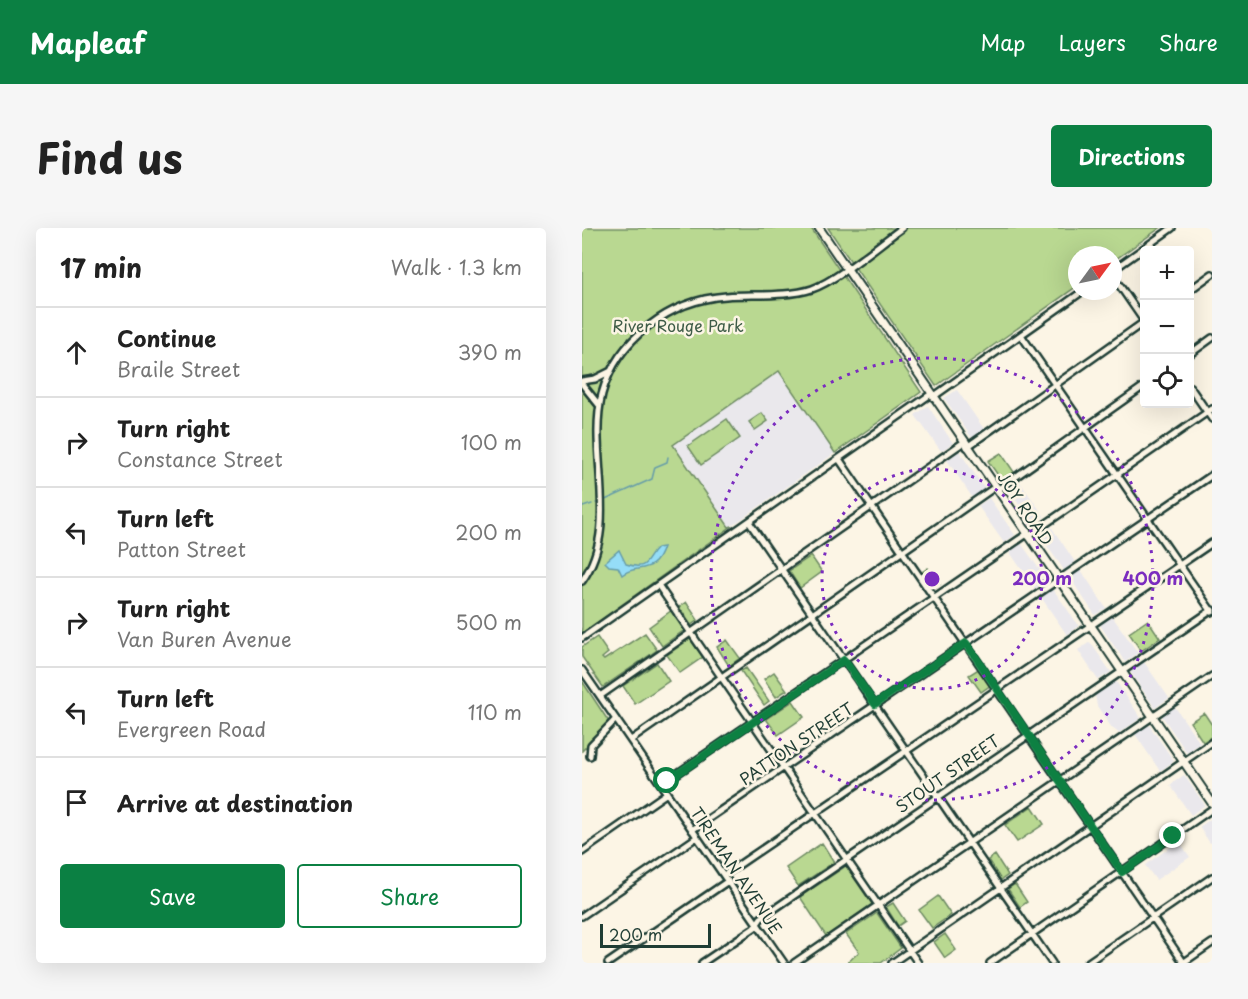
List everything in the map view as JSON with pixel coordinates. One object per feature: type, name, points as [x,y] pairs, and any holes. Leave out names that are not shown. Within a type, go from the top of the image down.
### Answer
[{"type":"main road","name":"JOY ROAD","points":[[819,228],[1212,803]]},
{"type":"street","points":[[582,581],[594,557],[600,528],[600,407],[604,388],[614,368],[642,331],[680,307],[717,297],[808,290],[846,268],[902,228]]},
{"type":"street","points":[[1122,264],[1172,228]]},
{"type":"street","points":[[1194,287],[1212,274]]},
{"type":"street","points":[[1122,289],[1140,316]]},
{"type":"street","points":[[582,638],[1070,300]]},
{"type":"street","points":[[600,696],[871,506],[1055,385],[1140,325]]},
{"type":"street","points":[[1021,335],[1212,611]]},
{"type":"street","points":[[1194,351],[1212,338]]},
{"type":"street","points":[[600,407],[594,395],[582,382],[600,377],[614,368]]},
{"type":"street","points":[[631,740],[1140,389]]},
{"type":"street","points":[[1194,392],[1210,411],[1212,419]]},
{"type":"street","points":[[582,670],[662,784],[1210,411]]},
{"type":"street","points":[[839,459],[1184,963],[1212,943]]},
{"type":"street","name":"PATTON STREET","points":[[692,830],[1212,475]]},
{"type":"street","points":[[749,522],[1052,963]]},
{"type":"street","points":[[608,963],[816,814],[1212,543]]},
{"type":"street","points":[[658,585],[918,963]]},
{"type":"street","name":"STOUT STREET","points":[[702,963],[757,924],[761,918],[1121,670],[1212,611]]},
{"type":"street","points":[[794,963],[1212,676]]},
{"type":"street","points":[[590,756],[591,745],[616,719]]},
{"type":"street","points":[[892,963],[1212,742]]},
{"type":"street","name":"TIREMAN AVENUE","points":[[662,784],[784,963]]},
{"type":"street","points":[[582,852],[667,793]]},
{"type":"street","points":[[990,963],[1212,809]]},
{"type":"street","points":[[582,916],[697,837]]},
{"type":"street","points":[[1087,963],[1212,877]]},
{"type":"shaded area","points":[[779,371],[835,453],[730,527],[673,445]]},
{"type":"shaded area","points":[[957,390],[984,429],[972,438],[944,398]]},
{"type":"shaded area","points":[[928,406],[953,443],[941,451],[915,415]]},
{"type":"shaded area","points":[[959,451],[985,489],[972,497],[947,460]]},
{"type":"shaded area","points":[[1019,481],[1044,516],[1033,524],[1008,489]]},
{"type":"shaded area","points":[[989,498],[1015,535],[1004,543],[978,506]]},
{"type":"shaded area","points":[[1050,525],[1075,562],[1064,570],[1038,533]]},
{"type":"shaded area","points":[[1021,543],[1047,580],[1035,589],[1009,551]]},
{"type":"shaded area","points":[[1081,570],[1106,608],[1095,615],[1070,578]]},
{"type":"shaded area","points":[[1053,589],[1079,626],[1067,635],[1041,597]]},
{"type":"shaded area","points":[[1112,616],[1138,653],[1125,662],[1100,625]]},
{"type":"shaded area","points":[[1090,642],[1111,672],[1098,680],[1078,650]]},
{"type":"shaded area","points":[[1144,662],[1169,698],[1155,708],[1130,671]]},
{"type":"shaded area","points":[[1115,680],[1141,718],[1119,733],[1112,728],[1097,706],[1095,694]]},
{"type":"shaded area","points":[[1175,707],[1200,743],[1187,753],[1162,716]]},
{"type":"shaded area","points":[[1149,725],[1174,761],[1160,771],[1135,734]]},
{"type":"shaded area","points":[[1184,775],[1205,805],[1191,815],[1170,785]]},
{"type":"shaded area","points":[[1212,818],[1212,842],[1210,843],[1199,827]]},
{"type":"shaded area","points":[[1179,841],[1190,857],[1156,880],[1145,865]]},
{"type":"green space","name":"River Rouge Park","points":[[582,228],[811,228],[921,392],[835,453],[779,371],[673,445],[729,527],[732,526],[582,633]]},
{"type":"green space","points":[[828,228],[1160,228],[1122,255],[1122,246],[1068,246],[1068,292],[936,386]]},
{"type":"green space","points":[[762,413],[768,421],[755,430],[749,422]]},
{"type":"green space","points":[[727,419],[740,438],[701,465],[688,446]]},
{"type":"green space","points":[[1001,453],[1014,472],[1002,481],[988,461]]},
{"type":"green space","points":[[811,556],[822,572],[800,588],[789,571]]},
{"type":"green space","points":[[928,568],[940,584],[934,588],[922,572]]},
{"type":"green space","points":[[686,602],[698,620],[691,625],[679,607]]},
{"type":"green space","points":[[672,610],[686,629],[662,646],[649,627]]},
{"type":"green space","points":[[1148,620],[1160,638],[1141,651],[1129,633]]},
{"type":"green space","points":[[645,633],[657,650],[603,687],[582,657],[582,647],[597,637],[608,653],[602,658],[604,660]]},
{"type":"green space","points":[[690,639],[703,657],[680,673],[667,655]]},
{"type":"green space","points":[[727,640],[740,658],[729,666],[717,647]]},
{"type":"green space","points":[[657,663],[669,681],[635,704],[623,686]]},
{"type":"green space","points":[[746,668],[769,701],[764,705],[741,671]]},
{"type":"green space","points":[[980,668],[991,685],[981,692],[969,675]]},
{"type":"green space","points":[[774,672],[787,690],[776,697],[764,679]]},
{"type":"green space","points":[[582,681],[609,722],[582,751]]},
{"type":"green space","points":[[793,701],[804,717],[778,735],[766,719]]},
{"type":"green space","points":[[1204,713],[1212,725],[1212,736],[1203,742],[1190,722]]},
{"type":"green space","points":[[1032,806],[1044,824],[1017,842],[1005,825]]},
{"type":"green space","points":[[822,843],[834,862],[798,886],[786,868]]},
{"type":"green space","points":[[995,855],[1008,875],[1001,880],[988,860]]},
{"type":"green space","points":[[846,866],[872,904],[826,936],[800,897]]},
{"type":"green space","points":[[1015,884],[1027,902],[1020,907],[1008,889]]},
{"type":"green space","points":[[938,896],[951,915],[932,928],[919,910]]},
{"type":"green space","points":[[893,903],[905,921],[898,926],[886,907]]},
{"type":"green space","points":[[877,913],[901,948],[881,963],[847,963],[859,952],[846,934]]},
{"type":"green space","points":[[945,934],[956,950],[945,958],[934,942]]},
{"type":"water","points":[[663,547],[655,562],[650,566],[622,575],[618,567],[609,566],[605,562],[619,550],[626,564],[643,565],[657,548]]},
{"type":"waterway","points":[[603,501],[652,479],[655,467],[667,462],[668,457]]},
{"type":"waterway","points":[[583,507],[592,504]]},
{"type":"route","points":[[667,781],[844,660],[875,704],[966,643],[1122,872],[1173,836]]}]
